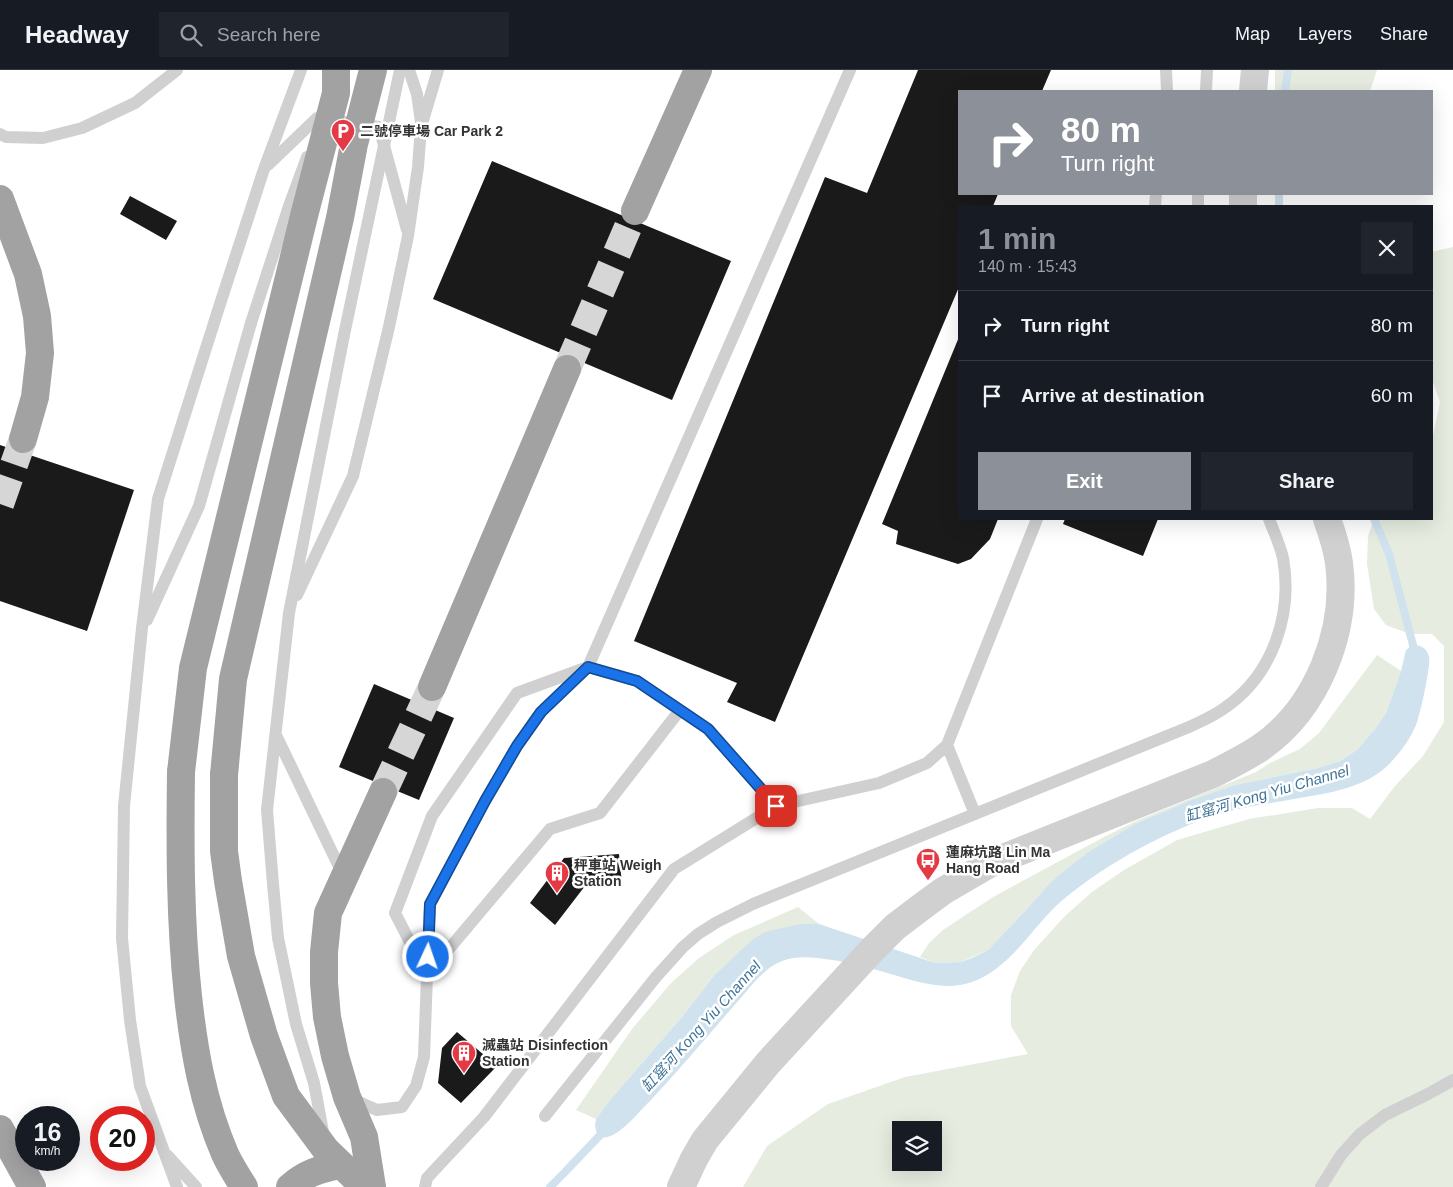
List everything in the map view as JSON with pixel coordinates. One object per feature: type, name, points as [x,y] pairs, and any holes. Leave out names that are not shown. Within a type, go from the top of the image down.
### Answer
[{"type":"highway","points":[[244,1187],[225,1156],[209,1112],[199,1075],[192,1031],[184,959],[181,895],[181,772],[193,668],[336,93],[336,70]]},
{"type":"highway","points":[[361,1187],[354,1177],[333,1158],[286,1096],[264,1036],[241,956],[224,851],[224,775],[233,679],[340,218],[354,144],[373,70]]},
{"type":"highway","points":[[635,210],[691,78]]},
{"type":"highway","points":[[0,199],[28,274],[37,316],[40,353],[35,397],[23,439]]},
{"type":"highway","points":[[432,687],[567,369]]},
{"type":"highway","points":[[372,1187],[364,1137],[347,1097],[335,1056],[327,1017],[324,952],[328,913],[383,792]]},
{"type":"highway","points":[[0,1129],[32,1187]]},
{"type":"highway","points":[[290,1187],[308,1174],[320,1169],[333,1158]]},
{"type":"street","points":[[1253,90],[1255,70]]},
{"type":"street","points":[[681,1187],[705,1140],[768,1064],[895,927],[943,891],[993,862],[1213,774],[1261,748],[1279,732],[1300,708],[1322,672],[1338,619],[1340,592],[1339,564],[1327,520]]},
{"type":"lane","points":[[0,134],[6,137],[43,138],[82,128],[135,103],[177,70]]},
{"type":"lane","points":[[177,1187],[161,1148],[140,1086],[130,1020],[122,938],[124,806],[142,628],[158,500],[264,169],[301,70]]},
{"type":"lane","points":[[142,628],[199,506],[250,323],[289,206],[323,113],[346,70]]},
{"type":"lane","points":[[333,1158],[314,1083],[296,1024],[278,938],[272,884],[268,810],[288,613],[400,70]]},
{"type":"lane","points":[[288,613],[353,476],[389,326],[408,236],[418,167],[421,127],[417,94],[409,70]]},
{"type":"lane","points":[[421,127],[438,70]]},
{"type":"lane","points":[[347,1097],[377,1110],[402,1107],[416,1086],[424,1057],[430,904],[485,801],[517,746],[541,712],[588,667],[850,70]]},
{"type":"lane","points":[[1166,70],[1166,90]]},
{"type":"lane","points":[[1206,90],[1207,70]]},
{"type":"lane","points":[[264,169],[316,118],[379,127],[408,236]]},
{"type":"lane","points":[[424,1187],[427,1178],[484,1117],[674,869],[776,806],[879,783],[927,763],[947,745],[1037,520]]},
{"type":"lane","points":[[545,1116],[656,977],[683,947],[698,934],[717,922],[753,904],[1189,727],[1210,718],[1226,707],[1255,678],[1271,652],[1282,623],[1285,608],[1286,579],[1283,556],[1269,520]]},
{"type":"lane","points":[[427,975],[395,913],[432,816],[517,693],[588,667],[637,681],[708,729],[776,806]]},
{"type":"lane","points":[[427,975],[550,829],[600,813],[680,710]]},
{"type":"lane","points":[[276,735],[344,877]]},
{"type":"lane","points":[[947,745],[975,814]]},
{"type":"lane","points":[[1321,1187],[1341,1155],[1360,1134],[1385,1115],[1453,1080]]},
{"type":"lane","points":[[161,1148],[196,1187]]},
{"type":"shaded area","points":[[1275,70],[1377,70],[1370,90],[1275,90]]},
{"type":"shaded area","points":[[1453,247],[1453,1187],[743,1187],[767,1146],[828,1104],[905,1077],[1028,1054],[1011,1026],[1011,995],[1020,971],[1034,950],[1065,916],[1092,892],[1124,870],[1177,840],[1249,819],[1318,808],[1352,808],[1370,819],[1395,786],[1423,756],[1444,722],[1444,646],[1432,634],[1410,634],[1386,625],[1374,609],[1367,564],[1368,536],[1374,520],[1433,520],[1433,436],[1440,402],[1433,382],[1433,252]]},
{"type":"shaded area","points":[[1377,655],[1401,671],[1386,713],[1357,750],[1340,761],[1318,768],[1235,785],[1191,800],[1135,824],[1088,852],[1060,874],[988,950],[961,962],[935,963],[920,957],[929,943],[943,930],[993,897],[1136,821],[1256,772],[1300,749],[1319,733]]},
{"type":"shaded area","points":[[798,907],[819,924],[800,924],[713,977],[682,1017],[610,1100],[596,1119],[576,1110],[632,1029],[671,983],[699,958],[734,935]]},
{"type":"water","points":[[1413,645],[1427,651],[1429,657],[1427,680],[1418,720],[1406,744],[1399,753],[1381,771],[1369,779],[1341,790],[1216,815],[1176,830],[1140,848],[1103,870],[1070,894],[1046,916],[1008,959],[985,976],[972,982],[948,986],[936,985],[858,965],[814,958],[792,958],[775,964],[758,978],[672,1077],[627,1124],[613,1135],[598,1138],[595,1126],[596,1119],[610,1100],[682,1017],[713,977],[752,940],[765,932],[800,924],[819,924],[935,963],[961,962],[972,958],[988,950],[1060,874],[1088,852],[1135,824],[1191,800],[1235,785],[1318,768],[1340,761],[1357,750],[1386,713],[1401,671],[1406,650]]},
{"type":"building","points":[[918,70],[1051,70],[1042,90],[958,90],[958,195],[998,195],[993,205],[958,205],[958,289],[775,722],[727,702],[737,683],[634,641],[825,177],[867,193]]},
{"type":"building","points":[[492,161],[731,261],[672,400],[433,299]]},
{"type":"building","points":[[130,196],[177,221],[166,240],[120,214]]},
{"type":"building","points":[[958,339],[958,520],[998,520],[990,539],[971,559],[958,564],[896,544],[898,531],[882,524]]},
{"type":"building","points":[[0,445],[134,490],[87,631],[0,601]]},
{"type":"building","points":[[1065,520],[1158,520],[1143,556],[1063,524]]},
{"type":"building","points":[[374,684],[454,718],[419,800],[339,767]]},
{"type":"building","name":"秤車站 Weigh Station","points":[[619,854],[622,884],[585,886],[555,925],[530,903],[564,858]]},
{"type":"building","name":"滅蟲站 Disinfection Station","points":[[457,1032],[497,1066],[461,1103],[438,1083],[442,1048]]},
{"type":"waterway","name":"缸窰河 Kong Yiu Channel","points":[[1285,90],[1288,70]]},
{"type":"waterway","name":"缸窰河 Kong Yiu Channel","points":[[1279,195],[1279,205]]},
{"type":"waterway","name":"缸窰河 Kong Yiu Channel","points":[[1374,520],[1389,554],[1413,645],[1413,655]]},
{"type":"waterway","name":"缸窰河 Kong Yiu Channel","points":[[550,1187],[604,1131]]},
{"type":"tunnel","points":[[567,369],[635,211]]},
{"type":"tunnel","points":[[0,504],[23,439]]},
{"type":"tunnel","points":[[383,792],[432,687]]},
{"type":"place","name":"二號停車場 Car Park 2","points":[[343,152]]},
{"type":"place","name":"蓮麻坑路 Lin Ma Hang Road","points":[[928,881]]},
{"type":"place","name":"秤車站 Weigh Station","points":[[557,894]]},
{"type":"place","name":"滅蟲站 Disinfection Station","points":[[464,1074]]},
{"type":"route","points":[[428,957],[430,904],[485,801],[517,746],[541,712],[588,667],[637,681],[708,729],[776,806]]}]
